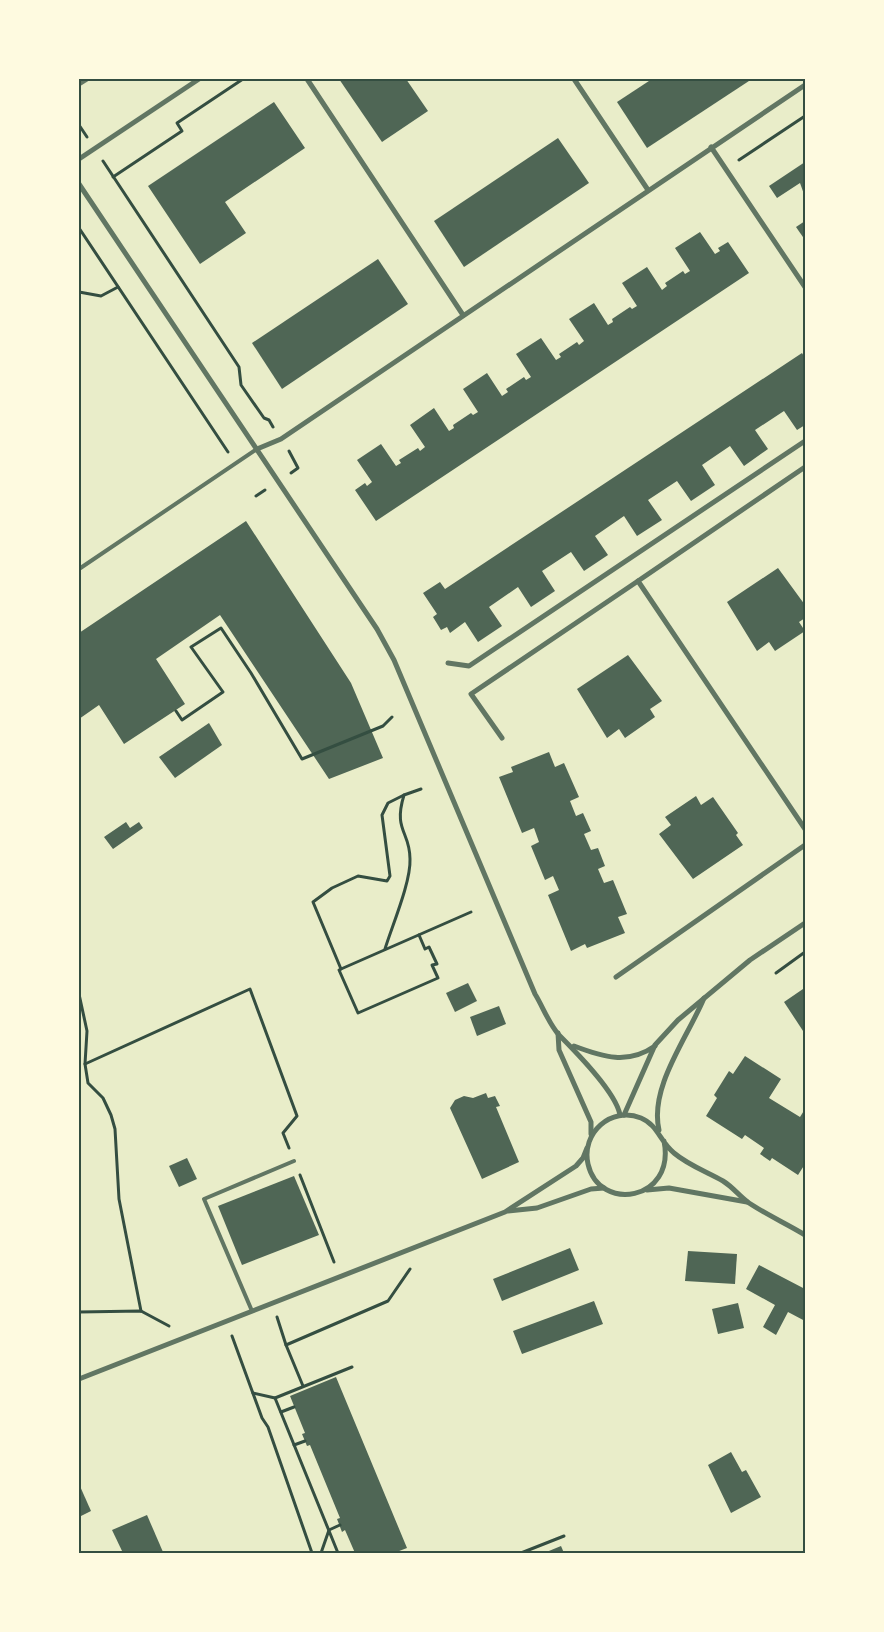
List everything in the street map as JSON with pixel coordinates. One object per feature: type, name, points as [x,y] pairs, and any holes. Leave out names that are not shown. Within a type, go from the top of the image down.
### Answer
[{"type":"street","points":[[79,84],[87,79]]},
{"type":"street","points":[[79,159],[199,79]]},
{"type":"street","points":[[307,79],[463,315]]},
{"type":"street","points":[[574,79],[648,190]]},
{"type":"street","points":[[257,449],[281,439],[805,85]]},
{"type":"street","points":[[711,147],[805,287]]},
{"type":"street","points":[[79,184],[377,628],[394,660],[526,974],[558,1034],[560,1050],[591,1122],[587,1148],[583,1158],[576,1166],[505,1212],[79,1379]]},
{"type":"street","points":[[448,663],[469,666],[805,441]]},
{"type":"street","points":[[502,738],[471,694],[805,467]]},
{"type":"street","points":[[638,581],[805,829]]},
{"type":"street","points":[[616,977],[805,845]]},
{"type":"street","points":[[571,1045],[595,1054],[622,1059],[637,1056],[655,1045],[678,1020],[750,960],[805,923]]},
{"type":"street","points":[[704,998],[666,1079],[657,1118],[660,1133],[674,1154],[725,1182],[748,1202],[805,1235]]},
{"type":"street","points":[[558,1034],[571,1045],[606,1089],[622,1115]]},
{"type":"street","points":[[622,1115],[655,1045]]},
{"type":"street","points":[[589,1140],[598,1126],[612,1117],[622,1115],[648,1121],[660,1133]]},
{"type":"street","points":[[645,1190],[656,1181],[663,1170],[666,1156],[664,1141]]},
{"type":"street","points":[[587,1148],[588,1166],[592,1175],[605,1188]]},
{"type":"street","points":[[505,1212],[537,1208],[591,1189],[605,1188],[625,1194],[669,1188],[748,1202]]},
{"type":"lane","points":[[79,569],[257,449]]},
{"type":"lane","points":[[252,1312],[204,1198],[294,1161]]},
{"type":"path","points":[[114,177],[182,131],[177,123],[243,79]]},
{"type":"path","points":[[726,169],[805,116]]},
{"type":"path","points":[[79,125],[239,367],[241,385],[264,418],[269,420],[298,464],[298,468]]},
{"type":"path","points":[[79,228],[235,463]]},
{"type":"path","points":[[79,292],[101,296],[118,287]]},
{"type":"path","points":[[176,711],[182,720],[223,692],[191,647],[221,628],[251,673],[302,759],[383,726],[392,717]]},
{"type":"path","points":[[419,935],[425,949],[429,947],[437,964],[432,965],[438,978],[358,1013],[340,970],[342,969],[313,902],[332,888],[358,876],[387,881],[390,876],[382,814],[388,803],[421,789]]},
{"type":"path","points":[[384,950],[409,873],[411,860],[399,818],[404,795]]},
{"type":"path","points":[[342,969],[472,912]]},
{"type":"path","points":[[776,973],[805,952]]},
{"type":"path","points":[[85,1064],[250,989],[297,1116],[283,1134],[335,1265]]},
{"type":"path","points":[[79,994],[87,1031],[85,1064],[88,1083],[103,1098],[115,1129],[119,1199],[140,1311]]},
{"type":"path","points":[[286,1346],[388,1301],[410,1269]]},
{"type":"path","points":[[273,1304],[286,1346],[303,1386]]},
{"type":"path","points":[[79,1312],[140,1311],[190,1336]]},
{"type":"path","points":[[227,1322],[253,1393],[268,1427],[312,1553]]},
{"type":"path","points":[[253,1393],[275,1398],[352,1367]]},
{"type":"path","points":[[275,1398],[338,1553]]},
{"type":"path","points":[[281,1412],[294,1407]]},
{"type":"path","points":[[294,1445],[305,1440]]},
{"type":"path","points":[[321,1553],[329,1530],[340,1525]]},
{"type":"path","points":[[521,1553],[564,1536]]},
{"type":"building","points":[[339,79],[406,79],[428,111],[382,142]]},
{"type":"building","points":[[652,79],[752,79],[647,148],[617,102]]},
{"type":"building","points":[[274,102],[305,148],[225,202],[246,233],[200,264],[148,186]]},
{"type":"building","points":[[558,138],[589,183],[464,267],[434,221]]},
{"type":"building","points":[[805,162],[805,197],[800,183],[777,198],[769,186]]},
{"type":"building","points":[[805,221],[805,240],[796,227]]},
{"type":"building","points":[[700,232],[715,254],[720,251],[718,248],[728,242],[749,273],[376,521],[355,490],[365,483],[367,486],[372,482],[357,460],[381,444],[396,466],[401,463],[399,460],[418,448],[420,451],[425,447],[410,425],[434,408],[449,431],[454,428],[453,425],[471,413],[473,415],[478,412],[463,389],[487,373],[502,396],[508,392],[506,389],[524,377],[526,380],[531,377],[516,354],[541,338],[556,360],[561,357],[559,354],[577,342],[579,345],[584,341],[569,319],[594,303],[608,325],[613,322],[612,319],[630,307],[632,309],[637,306],[622,283],[647,267],[662,290],[667,286],[665,283],[683,271],[685,274],[690,271],[675,248]]},
{"type":"building","points":[[378,259],[408,304],[282,389],[252,343]]},
{"type":"building","points":[[802,353],[805,358],[805,425],[797,430],[784,411],[755,430],[768,449],[744,466],[730,446],[702,465],[715,485],[691,501],[677,481],[648,500],[662,520],[637,536],[624,516],[595,536],[608,555],[584,571],[571,552],[542,571],[555,591],[531,607],[518,587],[489,607],[502,626],[478,642],[465,622],[450,633],[447,627],[441,630],[433,617],[437,614],[423,593],[440,582],[445,589]]},
{"type":"building","points":[[246,521],[351,683],[383,758],[329,779],[220,615],[156,659],[185,704],[124,744],[99,705],[79,719],[79,633]]},
{"type":"building","points":[[778,568],[805,605],[805,618],[799,622],[805,631],[775,651],[769,642],[757,651],[727,602]]},
{"type":"building","points":[[628,655],[662,701],[650,709],[655,717],[625,738],[619,729],[607,738],[577,689]]},
{"type":"building","points":[[209,723],[222,745],[175,778],[159,757]]},
{"type":"building","points":[[549,752],[555,767],[564,763],[579,797],[570,801],[576,816],[583,813],[591,831],[584,834],[591,850],[598,848],[605,866],[598,869],[604,883],[613,880],[627,914],[618,917],[625,933],[587,948],[585,944],[571,951],[548,895],[559,890],[553,876],[545,880],[531,846],[539,842],[534,828],[522,833],[499,777],[513,772],[511,767]]},
{"type":"building","points":[[696,796],[701,805],[713,797],[738,833],[736,835],[743,845],[693,879],[659,834],[671,825],[665,817]]},
{"type":"building","points":[[126,822],[130,828],[139,822],[143,828],[113,849],[104,837]]},
{"type":"building","points":[[468,983],[477,1001],[455,1012],[446,993]]},
{"type":"building","points":[[803,989],[805,990],[805,1034],[784,1002]]},
{"type":"building","points":[[499,1006],[506,1024],[477,1036],[470,1017]]},
{"type":"building","points":[[745,1056],[781,1079],[769,1098],[800,1117],[805,1109],[805,1164],[798,1175],[772,1158],[770,1161],[760,1154],[764,1148],[745,1135],[742,1139],[706,1116],[717,1098],[714,1095],[729,1071],[733,1074]]},
{"type":"building","points":[[486,1093],[488,1098],[495,1096],[500,1106],[496,1107],[519,1162],[482,1179],[450,1108],[455,1100],[464,1096],[473,1098]]},
{"type":"building","points":[[187,1158],[197,1179],[179,1187],[169,1166]]},
{"type":"building","points":[[294,1176],[319,1235],[242,1265],[218,1206]]},
{"type":"building","points":[[570,1248],[579,1270],[502,1301],[493,1279]]},
{"type":"building","points":[[688,1251],[737,1254],[735,1284],[685,1281]]},
{"type":"building","points":[[759,1265],[805,1289],[805,1321],[788,1312],[776,1335],[763,1327],[775,1305],[746,1289]]},
{"type":"building","points":[[594,1301],[603,1324],[522,1354],[513,1331]]},
{"type":"building","points":[[738,1303],[744,1328],[718,1334],[712,1309]]},
{"type":"building","points":[[336,1377],[407,1548],[394,1553],[355,1553],[345,1530],[342,1532],[337,1519],[340,1518],[310,1445],[307,1446],[302,1434],[305,1433],[290,1396]]},
{"type":"building","points":[[731,1452],[742,1472],[746,1470],[761,1497],[731,1513],[708,1465]]},
{"type":"building","points":[[79,1484],[91,1511],[79,1517]]},
{"type":"building","points":[[147,1515],[163,1552],[123,1553],[112,1530]]},
{"type":"building","points":[[561,1546],[564,1553],[544,1553]]}]
